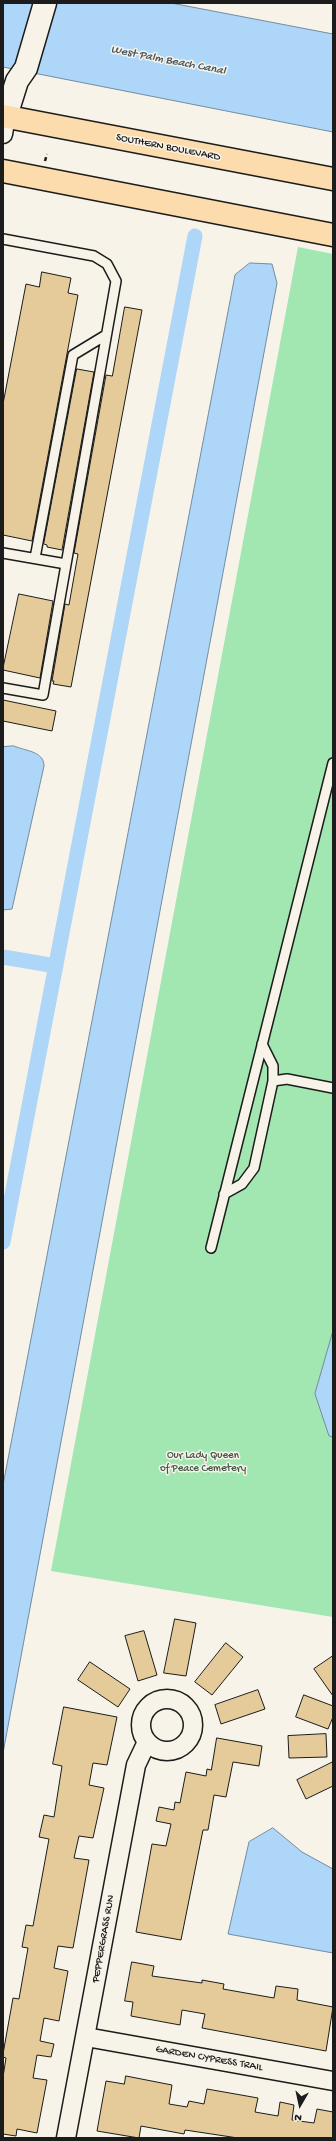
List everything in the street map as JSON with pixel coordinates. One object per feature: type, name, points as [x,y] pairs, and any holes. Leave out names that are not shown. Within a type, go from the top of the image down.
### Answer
[{"type":"highway","name":"SOUTHERN BOULEVARD","points":[[4,122],[333,180]]},
{"type":"highway","points":[[3,172],[333,235]]},
{"type":"street","points":[[17,81],[12,65],[29,3]]},
{"type":"street","points":[[4,122],[17,81],[26,68],[45,3]]},
{"type":"street","name":"PEPPERGRASS RUN","points":[[66,2138],[136,1765],[147,1742]]},
{"type":"street","name":"GARDEN CYPRESS TRAIL","points":[[86,2037],[333,2081]]},
{"type":"lane","points":[[3,239],[94,256],[107,264],[116,281],[43,695],[3,688]]},
{"type":"lane","points":[[35,558],[73,354],[106,335]]},
{"type":"lane","points":[[3,553],[66,564]]},
{"type":"lane","points":[[211,1248],[333,766]]},
{"type":"lane","points":[[224,1194],[242,1184],[254,1168],[273,1081],[273,1066],[262,1044]]},
{"type":"lane","points":[[273,1081],[287,1079],[333,1088]]},
{"type":"path","points":[[45,163],[47,154]]},
{"type":"green space","name":"Our Lady Queen of Peace Cemetery","points":[[298,247],[333,254],[333,1617],[51,1571]]},
{"type":"water","name":"West Palm Beach Canal","points":[[3,3],[171,3],[333,34],[333,132],[3,67]]},
{"type":"water","points":[[250,263],[272,264],[277,283],[3,1753],[3,1485],[235,275]]},
{"type":"water","points":[[14,746],[37,754],[41,757],[44,766],[12,909],[3,910],[3,747]]},
{"type":"water","points":[[333,1331],[333,1437],[329,1436],[315,1394]]},
{"type":"water","points":[[273,1828],[302,1852],[333,1869],[333,1953],[228,1934],[249,1842]]},
{"type":"building","points":[[42,272],[71,278],[68,293],[78,295],[32,541],[3,535],[3,404],[26,284],[39,287]]},
{"type":"building","points":[[125,307],[142,310],[71,687],[53,684],[54,681],[52,681],[65,604],[69,605],[78,554],[74,553],[106,375],[112,376]]},
{"type":"building","points":[[77,369],[94,372],[62,550],[47,547],[47,545],[44,544]]},
{"type":"building","points":[[19,594],[53,601],[40,678],[3,670]]},
{"type":"building","points":[[3,700],[56,711],[52,731],[3,721]]},
{"type":"building","points":[[175,1619],[196,1623],[186,1676],[164,1673]]},
{"type":"building","points":[[144,1631],[157,1675],[138,1681],[125,1636]]},
{"type":"building","points":[[226,1643],[243,1657],[212,1695],[195,1682]]},
{"type":"building","points":[[333,1656],[333,1696],[314,1669]]},
{"type":"building","points":[[90,1662],[130,1689],[118,1707],[78,1680]]},
{"type":"building","points":[[258,1690],[265,1709],[221,1724],[215,1705]]},
{"type":"building","points":[[304,1695],[333,1706],[333,1717],[328,1729],[296,1717]]},
{"type":"building","points":[[64,1707],[117,1717],[107,1765],[93,1763],[89,1785],[104,1788],[93,1838],[79,1836],[74,1858],[89,1860],[73,1948],[58,1946],[54,1968],[68,1971],[59,2021],[44,2018],[40,2041],[54,2044],[51,2057],[37,2055],[33,2078],[47,2080],[37,2133],[17,2129],[16,2136],[3,2134],[3,2077],[6,2058],[3,2057],[3,2054],[13,1998],[19,1999],[28,1948],[22,1947],[26,1925],[33,1926],[49,1839],[39,1837],[44,1815],[54,1817],[62,1766],[53,1764]]},
{"type":"building","points":[[326,1734],[327,1757],[289,1758],[288,1736]]},
{"type":"building","points":[[217,1738],[262,1746],[259,1766],[233,1762],[226,1797],[214,1795],[208,1830],[203,1830],[181,1940],[136,1932],[152,1844],[166,1846],[171,1824],[156,1821],[159,1807],[174,1810],[175,1802],[180,1803],[186,1772],[206,1776],[207,1769],[211,1770]]},
{"type":"building","points":[[333,1762],[333,1786],[306,1799],[297,1780]]},
{"type":"building","points":[[132,1962],[154,1966],[152,1976],[202,1983],[202,1980],[224,1984],[223,1989],[274,1998],[276,1986],[298,1989],[297,2000],[333,2007],[326,2051],[202,2028],[205,2014],[182,2010],[180,2025],[131,2016],[133,2002],[125,2001]]},
{"type":"building","points":[[126,2076],[172,2085],[169,2104],[187,2107],[189,2101],[204,2104],[207,2089],[258,2098],[255,2112],[278,2116],[280,2102],[294,2105],[292,2120],[314,2123],[317,2109],[333,2112],[333,2138],[238,2138],[185,2130],[184,2134],[141,2126],[139,2138],[97,2131],[106,2081],[124,2084]]},
{"type":"waterway","points":[[3,1242],[195,236]]},
{"type":"waterway","points":[[3,957],[56,966]]}]
